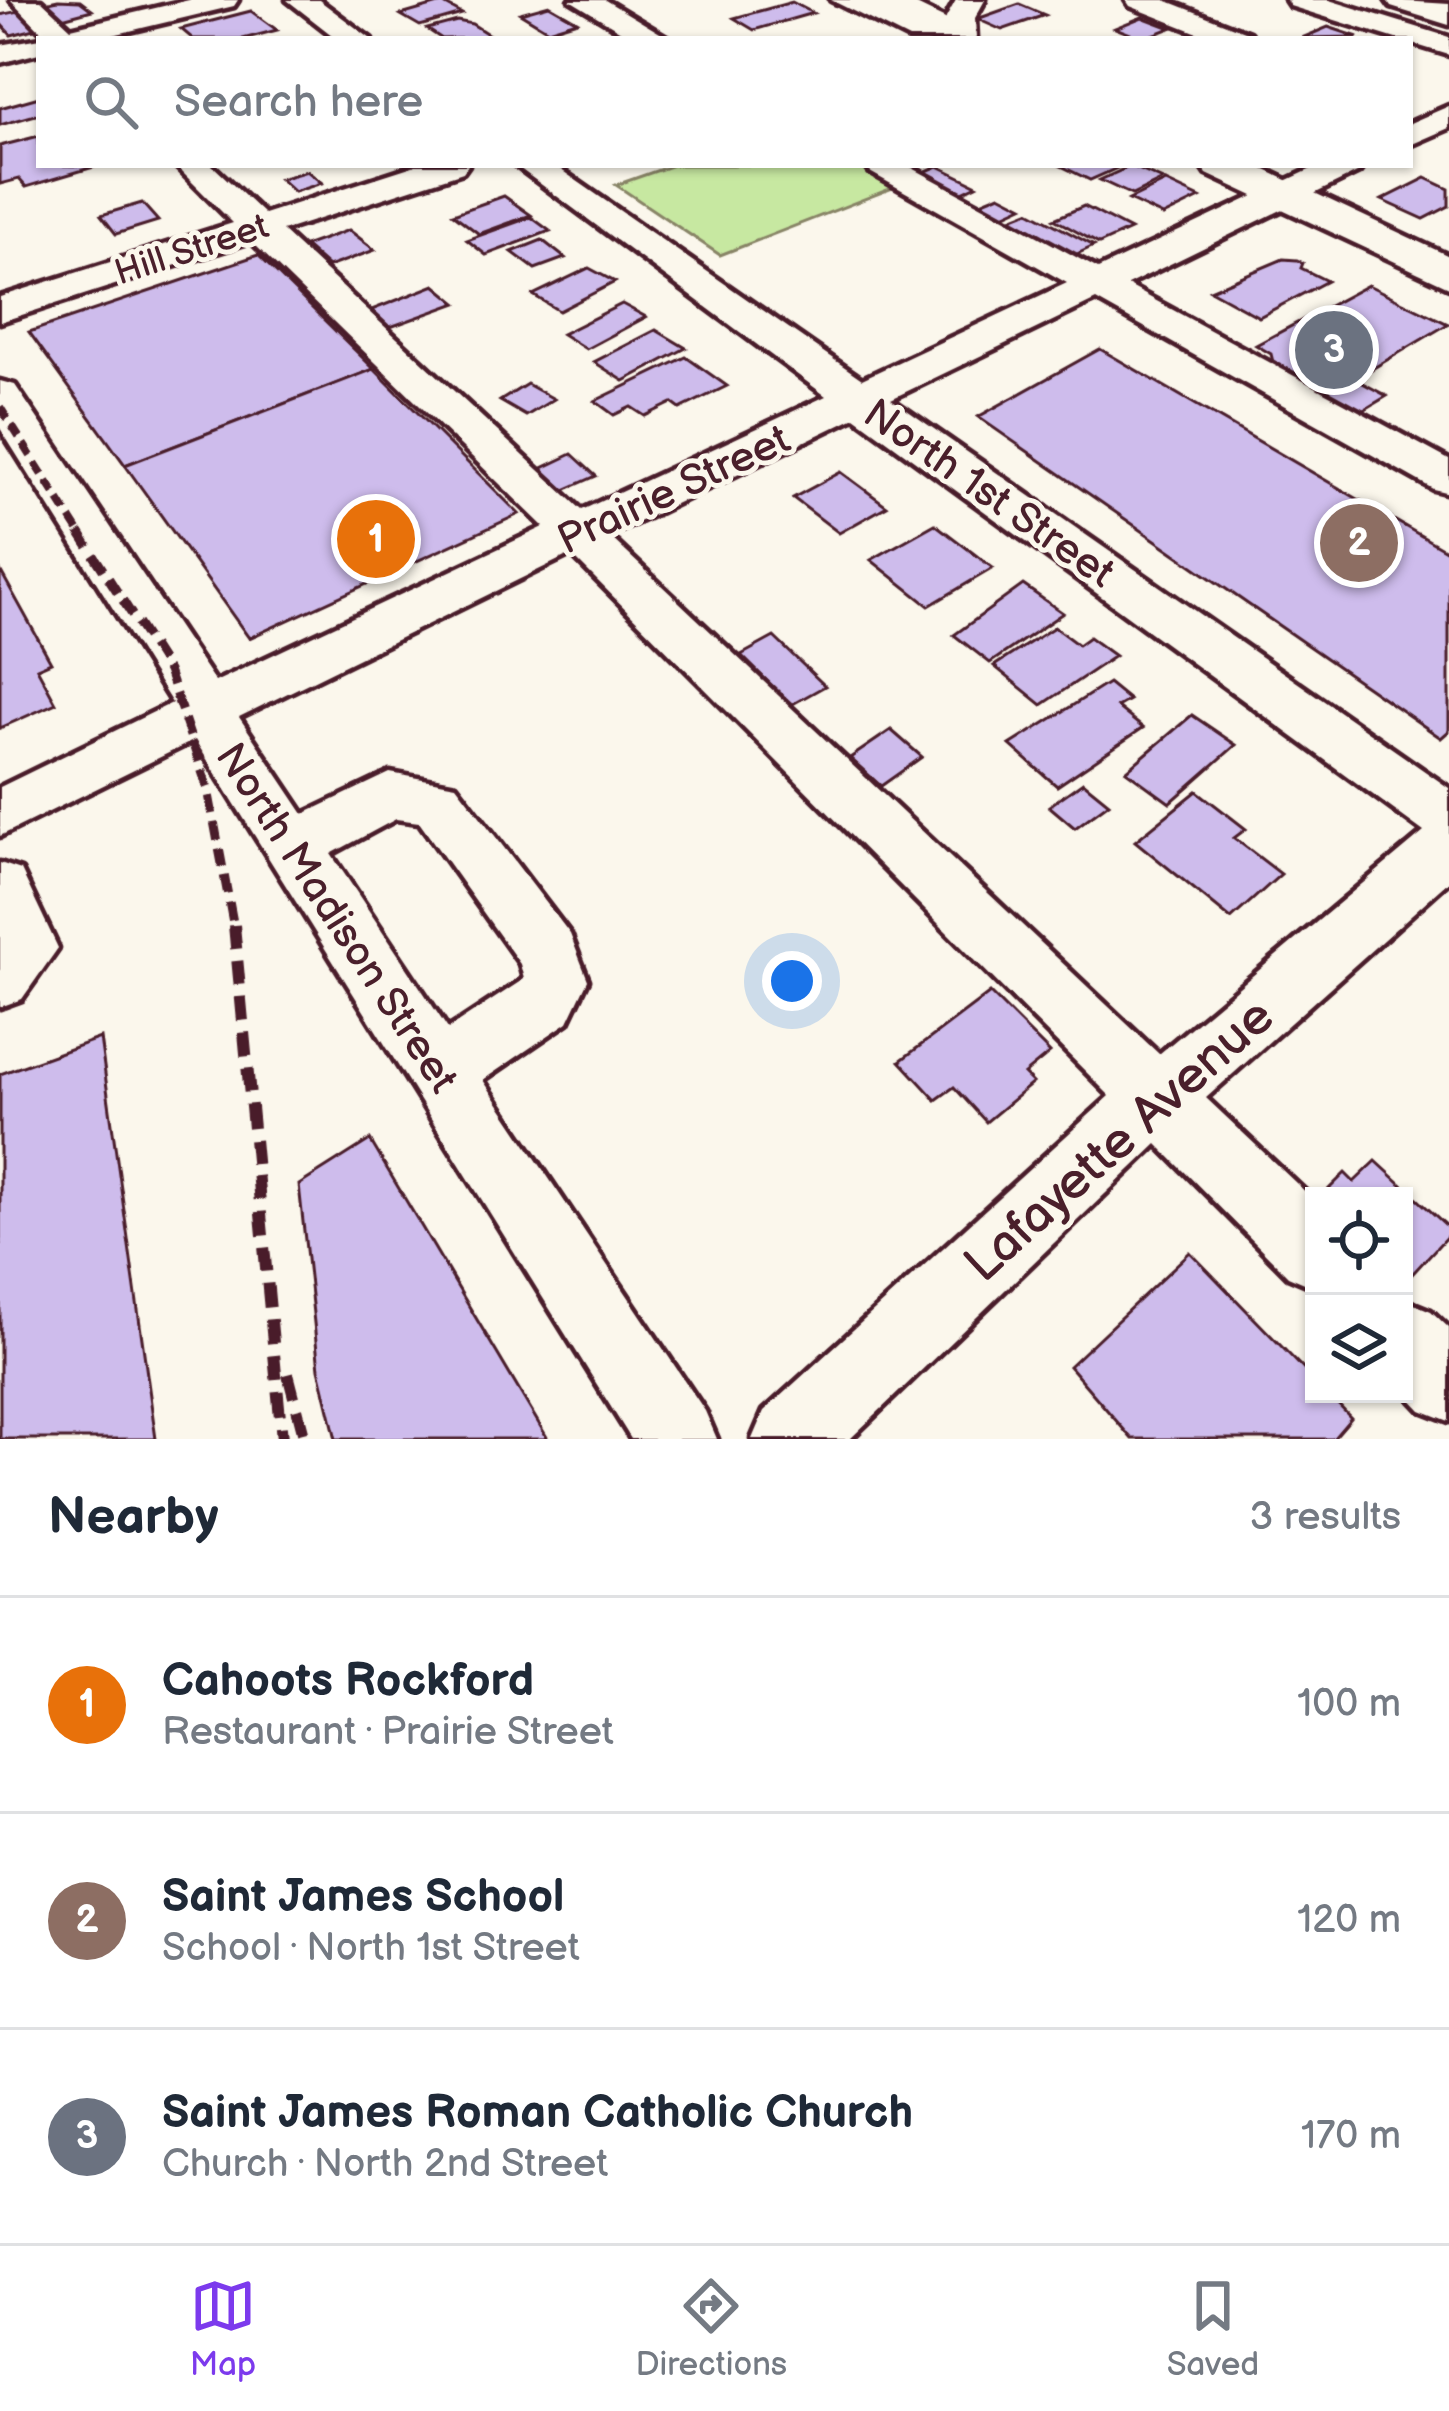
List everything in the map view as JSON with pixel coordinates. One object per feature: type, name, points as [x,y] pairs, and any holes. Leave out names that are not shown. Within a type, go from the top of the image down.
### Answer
[{"type":"main road","points":[[1403,0],[1449,15]]},
{"type":"main road","points":[[884,11],[951,36]]},
{"type":"main road","points":[[1228,168],[1449,273]]},
{"type":"street","points":[[26,0],[60,36]]},
{"type":"street","points":[[75,36],[224,0]]},
{"type":"street","points":[[301,0],[352,36]]},
{"type":"street","points":[[584,0],[650,36]]},
{"type":"street","points":[[845,0],[884,11],[928,36]]},
{"type":"street","points":[[959,36],[963,6],[971,0]]},
{"type":"street","points":[[1140,0],[1231,36]]},
{"type":"street","points":[[1300,0],[1449,46]]},
{"type":"street","points":[[850,34],[884,11]]},
{"type":"street","points":[[0,54],[36,45]]},
{"type":"street","points":[[1413,107],[1447,118]]},
{"type":"street","points":[[1413,134],[1447,118]]},
{"type":"street","points":[[195,168],[578,533],[1305,1241]]},
{"type":"street","name":"Hill Street","points":[[0,310],[442,168]]},
{"type":"street","name":"North 1st Street","points":[[536,168],[1449,819]]},
{"type":"street","points":[[887,168],[1449,479]]},
{"type":"street","name":"Prairie Street","points":[[0,812],[1341,168]]},
{"type":"street","name":"North Madison Street","points":[[0,394],[677,1439]]},
{"type":"street","points":[[292,847],[390,796],[436,802],[548,953],[556,980],[544,1002],[438,1073]]},
{"type":"street","name":"Lafayette Avenue","points":[[792,1439],[1158,1097],[1449,846]]},
{"type":"street","points":[[0,888],[27,948],[0,979]]},
{"type":"street","points":[[1413,1347],[1449,1382]]},
{"type":"green space","points":[[664,168],[874,168],[903,184],[720,255],[616,185]]},
{"type":"building","points":[[80,1],[92,10],[62,18],[44,3]]},
{"type":"building","points":[[792,2],[813,13],[754,30],[734,18]]},
{"type":"building","points":[[442,3],[462,14],[420,26],[401,15]]},
{"type":"building","points":[[1019,4],[1045,15],[1002,30],[977,19]]},
{"type":"building","points":[[549,5],[577,21],[548,30],[520,13]]},
{"type":"building","points":[[24,10],[43,27],[11,35],[0,23],[0,15]]},
{"type":"building","points":[[251,11],[277,30],[254,36],[189,36],[181,29]]},
{"type":"building","points":[[1142,17],[1171,28],[1135,36],[1115,28]]},
{"type":"building","points":[[457,21],[491,36],[438,36],[427,29]]},
{"type":"building","points":[[1328,27],[1355,36],[1307,36]]},
{"type":"building","points":[[36,98],[36,115],[0,125],[0,108]]},
{"type":"building","points":[[36,137],[36,168],[90,168],[26,187],[19,179],[0,184],[0,146]]},
{"type":"building","points":[[942,168],[977,185],[954,196],[917,175]]},
{"type":"building","points":[[1065,168],[1117,168],[1090,180]]},
{"type":"building","points":[[1136,168],[1163,180],[1132,195],[1100,180]]},
{"type":"building","points":[[307,171],[322,183],[294,192],[280,179]]},
{"type":"building","points":[[1426,178],[1449,189],[1449,206],[1424,219],[1382,200]]},
{"type":"building","points":[[1166,182],[1200,198],[1163,216],[1129,200]]},
{"type":"building","points":[[1000,194],[1023,206],[999,217],[976,204]]},
{"type":"building","points":[[504,196],[531,215],[479,234],[453,214]]},
{"type":"building","points":[[142,203],[158,221],[116,234],[101,215]]},
{"type":"building","points":[[1084,206],[1130,230],[1099,244],[1054,219]]},
{"type":"building","points":[[1029,211],[1094,246],[1066,259],[1001,222]]},
{"type":"building","points":[[531,217],[550,231],[486,255],[467,240]]},
{"type":"building","points":[[349,230],[375,250],[328,267],[304,246]]},
{"type":"building","points":[[542,240],[565,258],[535,269],[512,252]]},
{"type":"building","points":[[258,255],[374,369],[125,465],[29,332]]},
{"type":"building","points":[[1283,259],[1303,263],[1301,268],[1327,281],[1259,317],[1210,290]]},
{"type":"building","points":[[589,268],[615,282],[559,311],[533,295]]},
{"type":"building","points":[[435,285],[457,303],[382,330],[364,313]]},
{"type":"building","points":[[1368,285],[1448,324],[1355,379],[1387,396],[1357,414],[1322,394],[1347,380],[1332,371],[1317,380],[1296,378],[1274,366],[1271,354],[1256,345]]},
{"type":"building","points":[[622,304],[646,317],[586,349],[562,334]]},
{"type":"building","points":[[656,330],[686,348],[624,381],[594,362]]},
{"type":"building","points":[[1100,349],[1449,552],[1449,731],[1441,738],[978,417]]},
{"type":"building","points":[[686,357],[727,386],[680,409],[672,403],[645,416],[631,407],[614,415],[595,401]]},
{"type":"building","points":[[374,369],[519,514],[249,638],[125,465]]},
{"type":"building","points":[[527,384],[554,399],[526,416],[500,401]]},
{"type":"building","points":[[572,454],[596,476],[553,495],[530,474]]},
{"type":"building","points":[[841,472],[887,506],[839,533],[793,498]]},
{"type":"building","points":[[935,524],[993,568],[929,606],[871,560]]},
{"type":"building","points":[[0,570],[51,662],[37,668],[56,703],[0,728]]},
{"type":"building","points":[[1023,585],[1063,613],[990,663],[954,635]]},
{"type":"building","points":[[1054,627],[1078,645],[1089,637],[1115,656],[1042,705],[994,666]]},
{"type":"building","points":[[774,637],[825,686],[791,705],[741,655]]},
{"type":"building","points":[[1108,683],[1129,700],[1117,707],[1143,728],[1057,786],[1010,745]]},
{"type":"building","points":[[1192,715],[1236,745],[1170,803],[1126,771]]},
{"type":"building","points":[[891,730],[922,757],[881,786],[850,758]]},
{"type":"building","points":[[1083,782],[1109,803],[1075,828],[1049,806]]},
{"type":"building","points":[[1197,791],[1246,829],[1234,838],[1281,874],[1231,919],[1135,841]]},
{"type":"building","points":[[990,993],[1050,1053],[1024,1074],[1033,1083],[986,1122],[954,1087],[936,1100],[900,1061]]},
{"type":"building","points":[[100,1038],[156,1439],[0,1439],[0,1074]]},
{"type":"building","points":[[370,1140],[548,1439],[336,1439],[319,1369],[299,1185]]},
{"type":"building","points":[[1376,1161],[1404,1187],[1331,1187],[1345,1173],[1354,1182]]},
{"type":"building","points":[[1413,1195],[1449,1228],[1449,1234],[1413,1273]]},
{"type":"building","points":[[1190,1252],[1305,1371],[1305,1403],[1337,1403],[1351,1418],[1333,1439],[1132,1439],[1069,1366]]},
{"type":"railway","points":[[0,407],[81,535]]},
{"type":"railway","points":[[79,532],[168,671],[208,789],[234,928]]},
{"type":"railway","points":[[234,925],[282,1439]]},
{"type":"railway","points":[[288,1374],[305,1439]]},
{"type":"place","name":"Saint James Roman Catholic Church","points":[[1334,350]]},
{"type":"place","name":"Cahoots Rockford","points":[[376,539]]},
{"type":"place","name":"Saint James School","points":[[1359,543]]}]
